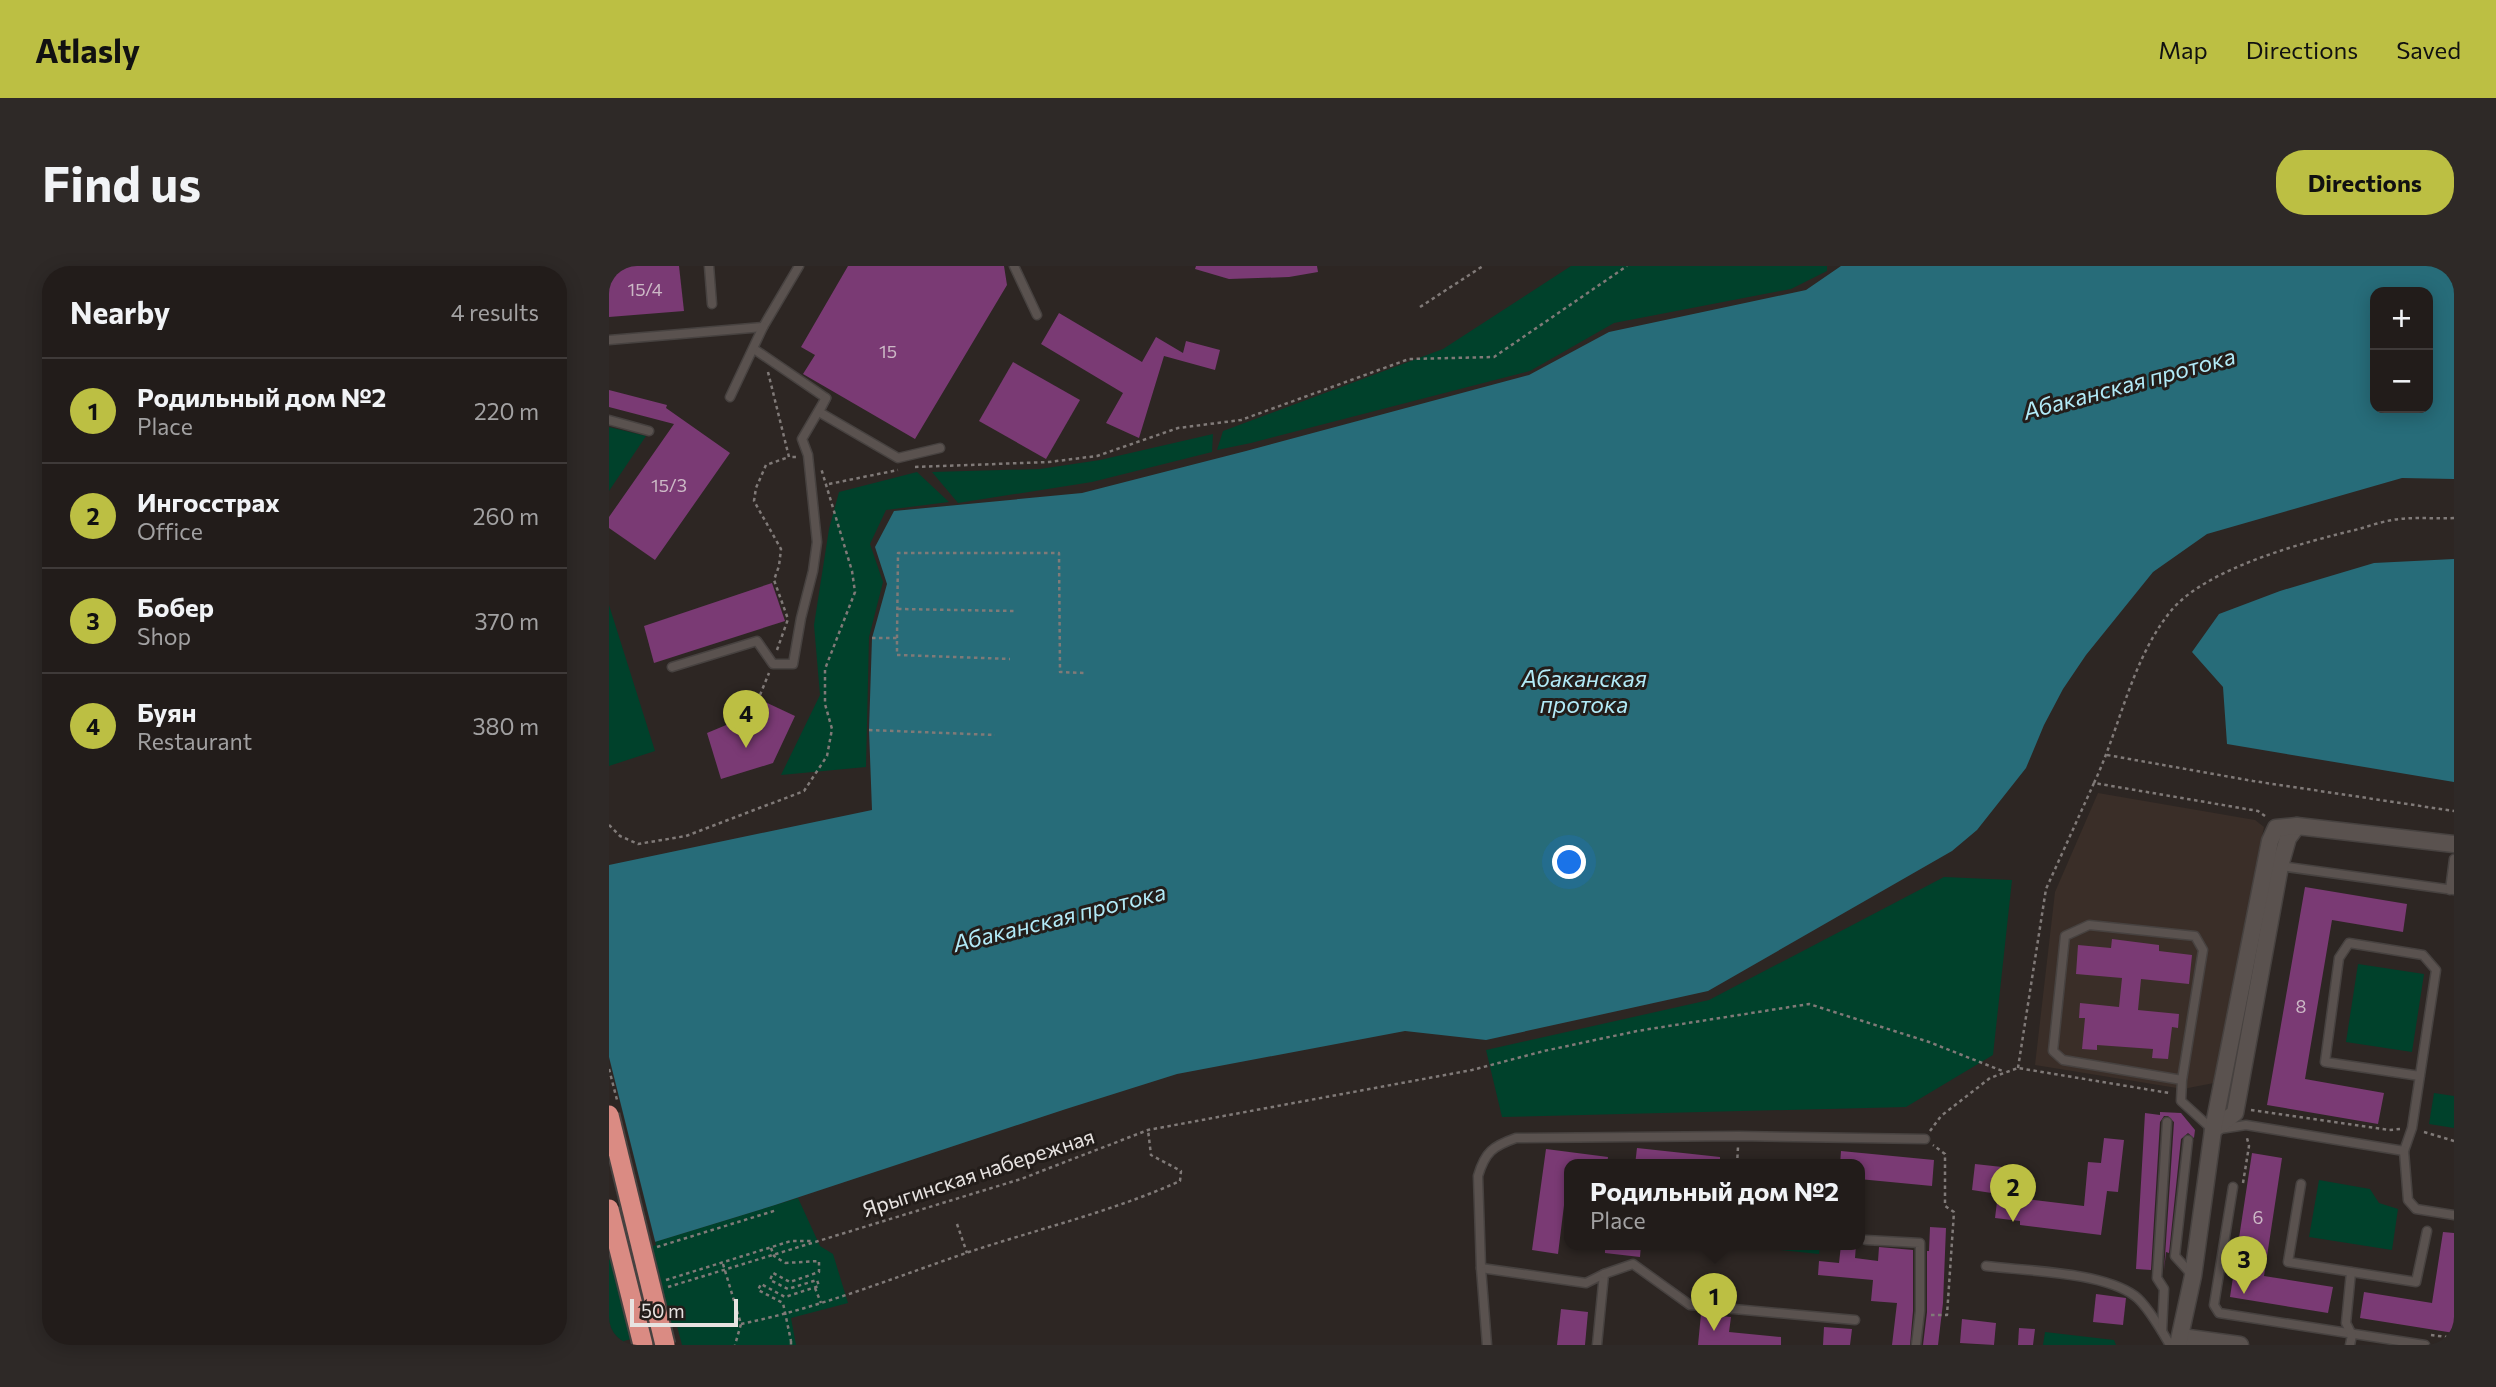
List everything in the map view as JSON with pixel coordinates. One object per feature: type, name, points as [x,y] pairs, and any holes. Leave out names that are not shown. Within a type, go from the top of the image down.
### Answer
[{"type":"highway","points":[[609,1115],[666,1345]]},
{"type":"highway","points":[[609,1209],[643,1345]]},
{"type":"street","points":[[2213,1130],[2235,1112],[2280,866],[2288,838],[2297,826]]},
{"type":"street","points":[[2241,1345],[2176,1342],[2193,1276],[2213,1130],[2270,841],[2276,828],[2297,826],[2454,845]]},
{"type":"lane","points":[[709,266],[712,304]]},
{"type":"lane","points":[[730,397],[762,327],[799,266]]},
{"type":"lane","points":[[1014,266],[1037,315]]},
{"type":"lane","points":[[609,340],[762,327]]},
{"type":"lane","points":[[672,667],[757,641],[773,664],[793,664],[817,542],[808,455],[802,439],[826,398],[753,351]]},
{"type":"lane","points":[[818,412],[898,458],[940,448]]},
{"type":"lane","points":[[609,420],[649,431]]},
{"type":"lane","points":[[2280,866],[2452,890],[2454,859]]},
{"type":"lane","points":[[2182,1080],[2063,1060],[2053,1051],[2064,936],[2089,925],[2195,936],[2203,950],[2181,1101],[2213,1130],[2246,1125],[2405,1151]]},
{"type":"lane","points":[[2420,1076],[2325,1062],[2339,958],[2349,943],[2423,955],[2437,970],[2412,1128],[2405,1151],[2408,1200],[2416,1209],[2454,1216]]},
{"type":"lane","points":[[2162,1331],[2164,1289],[2157,1278],[2167,1122]]},
{"type":"lane","points":[[1487,1345],[1478,1176],[1483,1161],[1496,1145],[1516,1138],[1739,1136],[1925,1139]]},
{"type":"lane","points":[[2187,1140],[2175,1256],[2193,1276]]},
{"type":"lane","points":[[2301,1184],[2288,1262],[2416,1282],[2427,1231]]},
{"type":"lane","points":[[2233,1187],[2214,1305],[2219,1313],[2425,1345]]},
{"type":"lane","points":[[1866,1240],[1920,1243],[1920,1311],[1916,1345]]},
{"type":"lane","points":[[1481,1269],[1586,1283],[1633,1264],[1690,1305],[1855,1320]]},
{"type":"lane","points":[[1986,1266],[2095,1278],[2136,1296],[2162,1331],[2176,1342]]},
{"type":"lane","points":[[2350,1345],[2352,1335],[2346,1323],[2351,1272]]},
{"type":"lane","points":[[1597,1345],[1604,1274]]},
{"type":"path","points":[[1420,307],[1483,266]]},
{"type":"path","points":[[912,467],[1049,462],[1097,456],[1178,428],[1241,420],[1409,359],[1494,357],[1627,266]]},
{"type":"path","points":[[753,351],[768,369],[789,457]]},
{"type":"path","points":[[609,825],[620,836],[638,844],[686,836],[804,791],[827,756],[832,729],[825,704],[825,669],[855,592],[852,571],[828,484],[820,463],[808,455],[789,457],[766,465],[756,488],[754,501],[781,549],[774,580],[788,619],[760,695]]},
{"type":"path","points":[[828,484],[900,469]]},
{"type":"path","points":[[2018,1068],[2046,889],[2108,755],[2146,652],[2171,611],[2205,583],[2251,562],[2315,540],[2399,519],[2454,518]]},
{"type":"path","points":[[1010,659],[897,655],[898,553],[1059,554],[1060,672],[1085,673]]},
{"type":"path","points":[[898,609],[1014,611]]},
{"type":"path","points":[[872,638],[897,638]]},
{"type":"path","points":[[869,730],[995,735]]},
{"type":"path","points":[[2108,755],[2253,782],[2454,811]]},
{"type":"path","points":[[2094,783],[2259,811],[2276,828]]},
{"type":"path","name":"Ярыгинская набережная","points":[[661,1289],[1021,1179],[1148,1130],[1472,1070],[1637,1031],[1809,1004],[1929,1042],[2005,1072]]},
{"type":"path","points":[[1922,1315],[1947,1315],[1954,1212],[1945,1206],[1945,1154],[1925,1139],[1941,1116],[1990,1078],[2018,1068],[2168,1092],[2181,1101]]},
{"type":"path","points":[[2248,1110],[2389,1130],[2412,1128],[2454,1141]]},
{"type":"path","points":[[741,1324],[787,1315],[967,1253],[1149,1195],[1180,1181],[1181,1171],[1150,1155],[1148,1130]]},
{"type":"path","points":[[1737,1159],[1739,1136]]},
{"type":"path","points":[[648,1250],[777,1210]]},
{"type":"path","points":[[957,1224],[967,1253]]},
{"type":"path","name":"Ярыгинская набережная","points":[[660,1282],[791,1241],[817,1241]]},
{"type":"path","points":[[771,1248],[774,1256],[785,1263],[819,1261],[819,1272],[790,1282],[773,1273],[770,1280],[787,1289],[817,1280],[819,1286],[815,1288],[785,1297],[761,1284],[758,1290],[783,1303],[791,1343]]},
{"type":"path","points":[[723,1263],[741,1324],[735,1345]]},
{"type":"path","points":[[815,1288],[821,1303]]},
{"type":"shaded area","points":[[2098,793],[2255,820],[2264,827],[2214,1083],[2183,1089],[2035,1065],[2055,892]]},
{"type":"green space","points":[[1571,266],[1827,266],[1827,271],[1791,289],[1614,323],[1530,371],[1217,450],[1223,431],[1443,349]]},
{"type":"green space","points":[[609,427],[646,436],[609,491]]},
{"type":"green space","points":[[1213,434],[1212,452],[1092,482],[958,503],[932,472],[1040,469],[1100,460]]},
{"type":"green space","points":[[917,472],[949,502],[886,510],[870,544],[883,582],[869,637],[866,767],[781,775],[820,695],[814,625],[829,529],[839,492]]},
{"type":"green space","points":[[609,605],[655,751],[609,766]]},
{"type":"green space","points":[[1944,877],[2012,880],[1993,1055],[1906,1107],[1502,1117],[1486,1050],[1709,1000]]},
{"type":"green space","points":[[2358,964],[2424,974],[2412,1052],[2346,1042]]},
{"type":"green space","points":[[2434,1093],[2454,1096],[2454,1128],[2429,1124]]},
{"type":"green space","points":[[2319,1180],[2370,1189],[2379,1203],[2398,1209],[2392,1250],[2309,1237]]},
{"type":"green space","points":[[798,1198],[820,1246],[833,1254],[848,1303],[791,1318],[796,1345],[682,1345],[677,1326],[624,1341],[624,1345],[609,1345],[609,1256]]},
{"type":"green space","points":[[1781,1250],[1819,1250],[1819,1254]]},
{"type":"green space","points":[[2045,1332],[2114,1340],[2116,1345],[2043,1345]]},
{"type":"water","name":"Абаканская протока","points":[[1841,266],[2454,266],[2454,479],[2402,478],[2207,534],[2153,572],[2086,655],[2063,689],[2026,768],[1977,830],[1952,851],[1708,991],[1486,1040],[1405,1031],[1177,1074],[609,1256],[609,865],[872,810],[869,730],[872,638],[887,584],[875,547],[894,511],[1082,493],[1529,375],[1609,332],[1806,290]]},
{"type":"water","points":[[2454,559],[2454,782],[2227,744],[2223,687],[2192,652],[2219,614],[2280,591],[2374,563]]},
{"type":"pier","points":[[609,1057],[656,1245],[609,1260]]},
{"type":"building","points":[[609,266],[679,266],[684,311],[609,317]]},
{"type":"building","points":[[848,266],[1004,266],[1007,285],[915,439],[803,374],[815,355],[801,347]]},
{"type":"building","points":[[1196,266],[1317,266],[1318,272],[1289,277],[1229,279],[1195,269]]},
{"type":"building","points":[[1059,313],[1142,362],[1156,337],[1183,353],[1186,341],[1220,350],[1215,370],[1164,356],[1139,438],[1106,423],[1123,393],[1041,344]]},
{"type":"building","points":[[1013,362],[1080,400],[1046,459],[979,421]]},
{"type":"building","points":[[609,390],[667,405],[666,408],[730,453],[655,560],[609,528],[609,517],[674,424],[609,407]]},
{"type":"building","points":[[772,583],[785,621],[654,663],[644,626]]},
{"type":"building","points":[[761,700],[795,716],[773,763],[721,779],[707,733],[755,713]]},
{"type":"building","points":[[2305,887],[2407,904],[2403,932],[2332,920],[2305,1079],[2384,1093],[2378,1124],[2267,1105]]},
{"type":"building","points":[[2112,939],[2159,945],[2159,951],[2192,955],[2189,984],[2141,979],[2138,1010],[2179,1014],[2178,1028],[2172,1027],[2168,1059],[2152,1058],[2153,1049],[2097,1045],[2097,1050],[2082,1049],[2085,1018],[2079,1018],[2080,1003],[2119,1007],[2122,978],[2076,974],[2078,945],[2111,948]]},
{"type":"building","points":[[2160,1112],[2181,1113],[2195,1130],[2194,1138],[2188,1133],[2181,1139],[2169,1253],[2166,1252],[2164,1271],[2174,1122],[2168,1116],[2164,1116],[2160,1122],[2151,1270],[2136,1269],[2145,1113],[2160,1115]]},
{"type":"building","points":[[2104,1138],[2124,1140],[2118,1192],[2107,1191],[2101,1235],[2020,1225],[2020,1221],[1995,1218],[1998,1194],[1972,1190],[1975,1164],[2002,1167],[2001,1172],[2028,1175],[2025,1199],[2084,1206],[2088,1162],[2101,1163]]},
{"type":"building","points":[[1637,1148],[1720,1157],[1720,1159],[1636,1159]]},
{"type":"building","points":[[1546,1149],[1608,1157],[1564,1159],[1564,1205],[1558,1254],[1532,1250]]},
{"type":"building","points":[[1841,1151],[1934,1160],[1932,1186],[1865,1180],[1865,1159],[1840,1159]]},
{"type":"building","points":[[2252,1153],[2282,1158],[2264,1276],[2333,1287],[2328,1313],[2230,1297]]},
{"type":"building","points":[[1930,1227],[1946,1228],[1943,1303],[1938,1345],[1923,1345]]},
{"type":"building","points":[[2443,1232],[2454,1233],[2454,1333],[2360,1318],[2364,1292],[2432,1303]]},
{"type":"building","points":[[1879,1247],[1913,1250],[1910,1345],[1892,1345],[1897,1303],[1871,1301],[1873,1280],[1818,1275],[1819,1261],[1839,1263],[1840,1250],[1856,1250],[1855,1258],[1878,1261]]},
{"type":"building","points":[[1605,1250],[1641,1250],[1640,1257],[1605,1253]]},
{"type":"building","points":[[2096,1294],[2126,1298],[2123,1325],[2093,1322]]},
{"type":"building","points":[[1561,1309],[1588,1312],[1585,1345],[1557,1345]]},
{"type":"building","points":[[1701,1314],[1731,1317],[1729,1332],[1781,1337],[1781,1345],[1698,1345]]},
{"type":"building","points":[[1962,1319],[1996,1323],[1994,1345],[1960,1343]]},
{"type":"building","points":[[1824,1327],[1852,1329],[1850,1345],[1823,1345]]},
{"type":"building","points":[[2019,1328],[2035,1329],[2033,1345],[2018,1345]]},
{"type":"place","name":"Буян","points":[[746,748]]},
{"type":"place","name":"Ингосстрах","points":[[2013,1222]]},
{"type":"place","name":"Бобер","points":[[2244,1294]]},
{"type":"place","name":"Родильный дом №2","points":[[1714,1331]]}]
